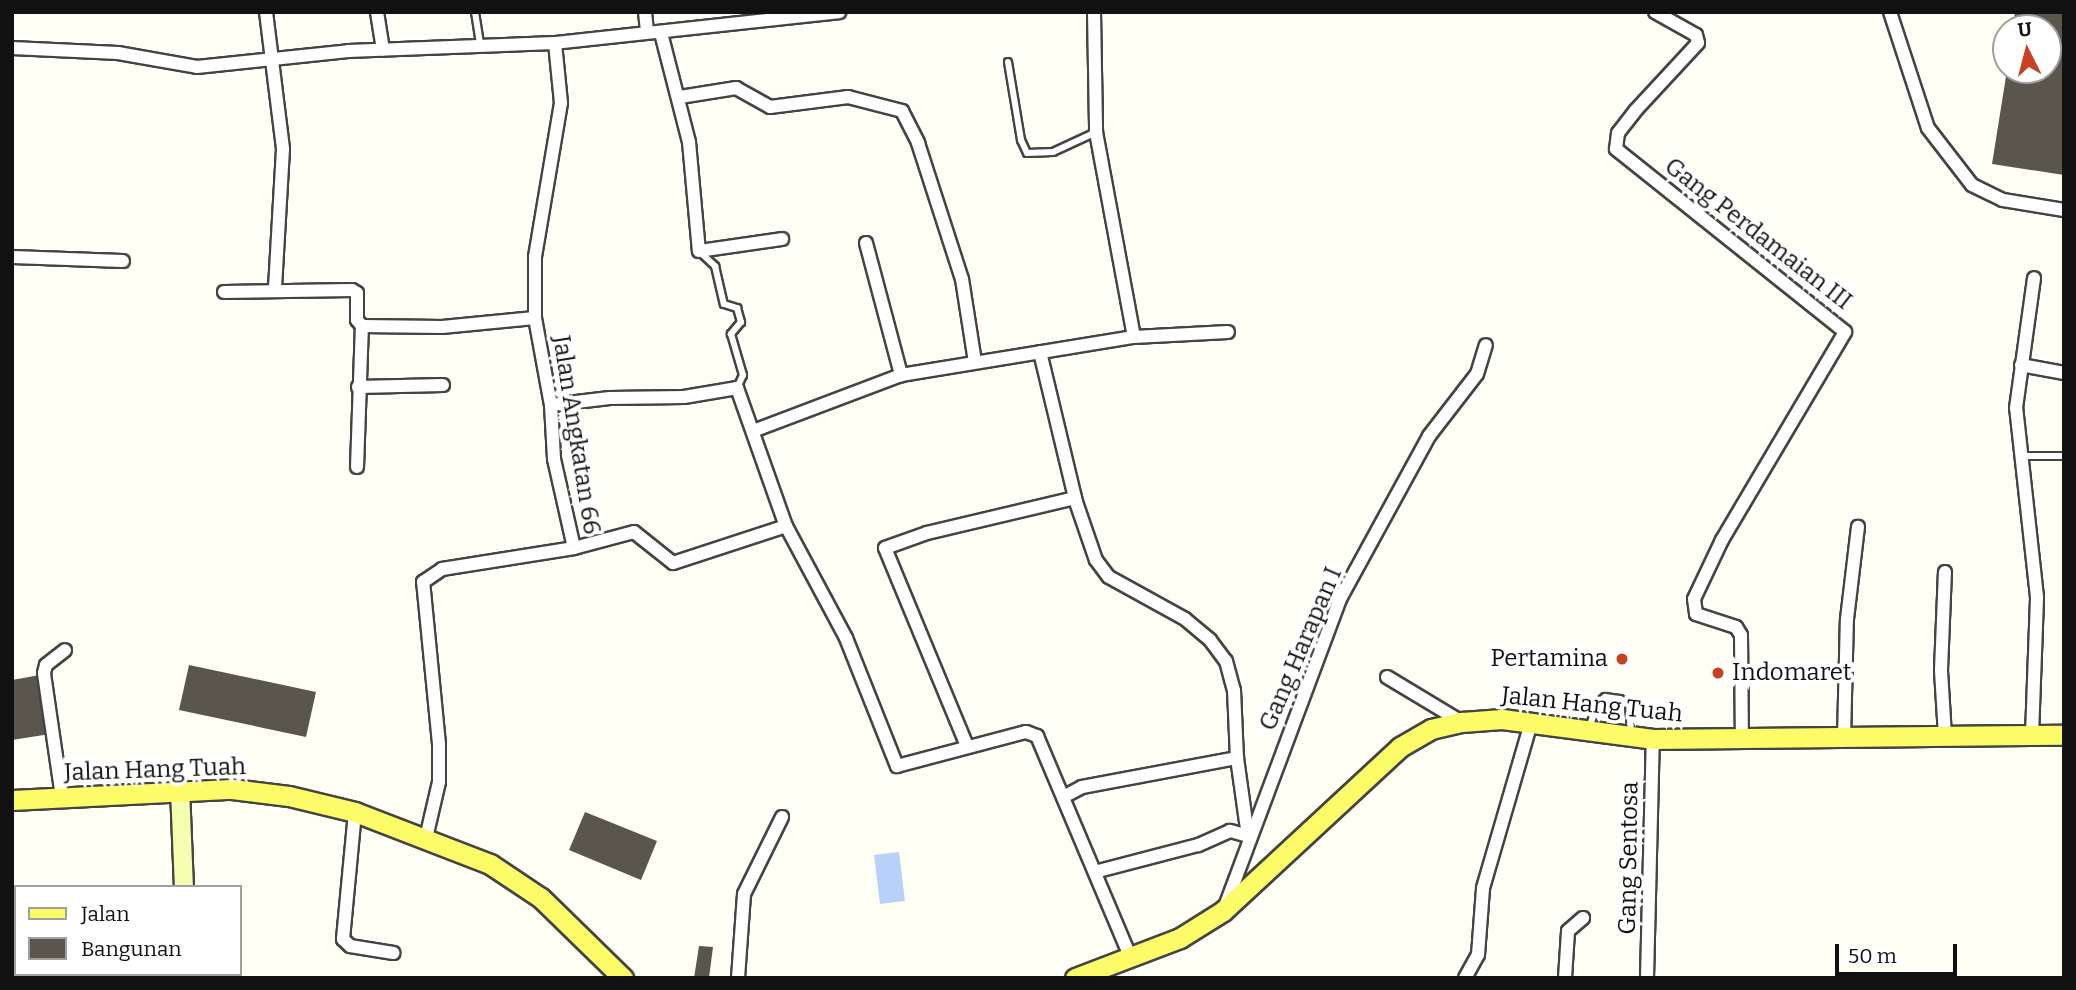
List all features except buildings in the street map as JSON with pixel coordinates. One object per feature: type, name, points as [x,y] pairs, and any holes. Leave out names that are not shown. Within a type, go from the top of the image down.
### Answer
[{"type":"main road","name":"Jalan Hang Tuah","points":[[1075,978],[1180,938],[1223,911],[1400,747],[1431,730],[1462,722],[1502,719],[1653,739],[2064,735]]},
{"type":"main road","name":"Jalan Hang Tuah","points":[[12,800],[180,789],[289,796],[355,811],[490,864],[541,898],[623,978]]},
{"type":"street","points":[[266,12],[274,57],[283,149],[275,289]]},
{"type":"street","points":[[377,12],[383,50]]},
{"type":"street","points":[[645,12],[647,30]]},
{"type":"street","points":[[12,48],[118,53],[197,67],[274,57],[555,43],[647,30],[662,33],[839,12]]},
{"type":"street","points":[[1094,12],[1096,132],[1134,337]]},
{"type":"street","name":"Gang Perdamaian III","points":[[1655,12],[1696,35],[1698,43],[1630,117],[1618,133],[1616,149],[1845,332],[1722,540],[1694,599],[1696,614],[1736,627],[1741,635],[1742,740]]},
{"type":"street","points":[[1890,12],[1928,128],[1972,185],[2003,200],[2064,210]]},
{"type":"street","points":[[662,33],[680,97],[699,251],[782,239]]},
{"type":"street","name":"Jalan Angkatan 66","points":[[426,838],[439,782],[439,757],[423,582],[442,569],[574,548],[554,459],[551,405],[535,318],[535,257],[561,103],[555,43]]},
{"type":"street","points":[[680,97],[736,88],[770,107],[848,97],[902,111],[918,143],[962,279],[975,362]]},
{"type":"street","points":[[866,243],[901,375]]},
{"type":"street","points":[[12,257],[123,261]]},
{"type":"street","points":[[2032,736],[2037,597],[2025,456],[2016,408],[2034,278]]},
{"type":"street","points":[[224,292],[275,289],[352,290],[357,293],[357,320],[362,326],[357,467]]},
{"type":"street","points":[[362,326],[442,327],[535,318]]},
{"type":"street","points":[[753,431],[901,375],[1134,337],[1228,331]]},
{"type":"street","name":"Gang Harapan I","points":[[1223,911],[1248,836],[1341,597],[1429,436],[1477,374],[1486,345]]},
{"type":"street","points":[[1040,352],[1075,498],[1096,561],[1108,577],[1185,619],[1226,662],[1234,690],[1237,758],[1248,836],[1230,831],[1198,845],[1098,872]]},
{"type":"street","points":[[2021,365],[2064,373]]},
{"type":"street","points":[[358,387],[443,386]]},
{"type":"street","points":[[551,405],[610,398],[684,397],[737,388],[786,526],[846,638],[897,766],[1026,732],[1037,736],[1098,872],[1131,958]]},
{"type":"street","points":[[967,746],[885,548],[927,533],[1075,498]]},
{"type":"street","points":[[574,548],[634,532],[673,563],[786,526]]},
{"type":"street","points":[[1844,738],[1847,619],[1858,527]]},
{"type":"street","points":[[1945,572],[1941,670],[1945,736]]},
{"type":"street","points":[[62,797],[44,673],[46,665],[65,650]]},
{"type":"street","points":[[1387,677],[1462,722]]},
{"type":"street","points":[[1470,976],[1478,955],[1490,857],[1531,723]]},
{"type":"street","name":"Gang Sentosa","points":[[1647,978],[1653,739]]},
{"type":"street","points":[[1065,796],[1082,787],[1237,758]]},
{"type":"street","points":[[180,789],[184,885]]},
{"type":"street","points":[[355,811],[343,939],[350,946],[393,953]]},
{"type":"street","points":[[738,978],[744,894],[782,817]]},
{"type":"street","points":[[1565,978],[1568,932],[1583,918]]},
{"type":"lane","points":[[475,12],[480,47]]},
{"type":"lane","points":[[1008,62],[1021,140],[1027,153],[1053,152],[1096,132]]},
{"type":"lane","points":[[699,251],[716,266],[724,304],[737,308],[741,322],[732,334],[743,375],[737,388]]},
{"type":"lane","points":[[2025,456],[2064,456]]},
{"type":"lane","points":[[1588,731],[1599,702],[1620,699],[1629,704],[1631,736]]},
{"type":"water","points":[[899,852],[905,901],[880,904],[874,855]]},
{"type":"place","name":"Pertamina","points":[[1622,659]]},
{"type":"place","name":"Indomaret","points":[[1718,673]]}]
